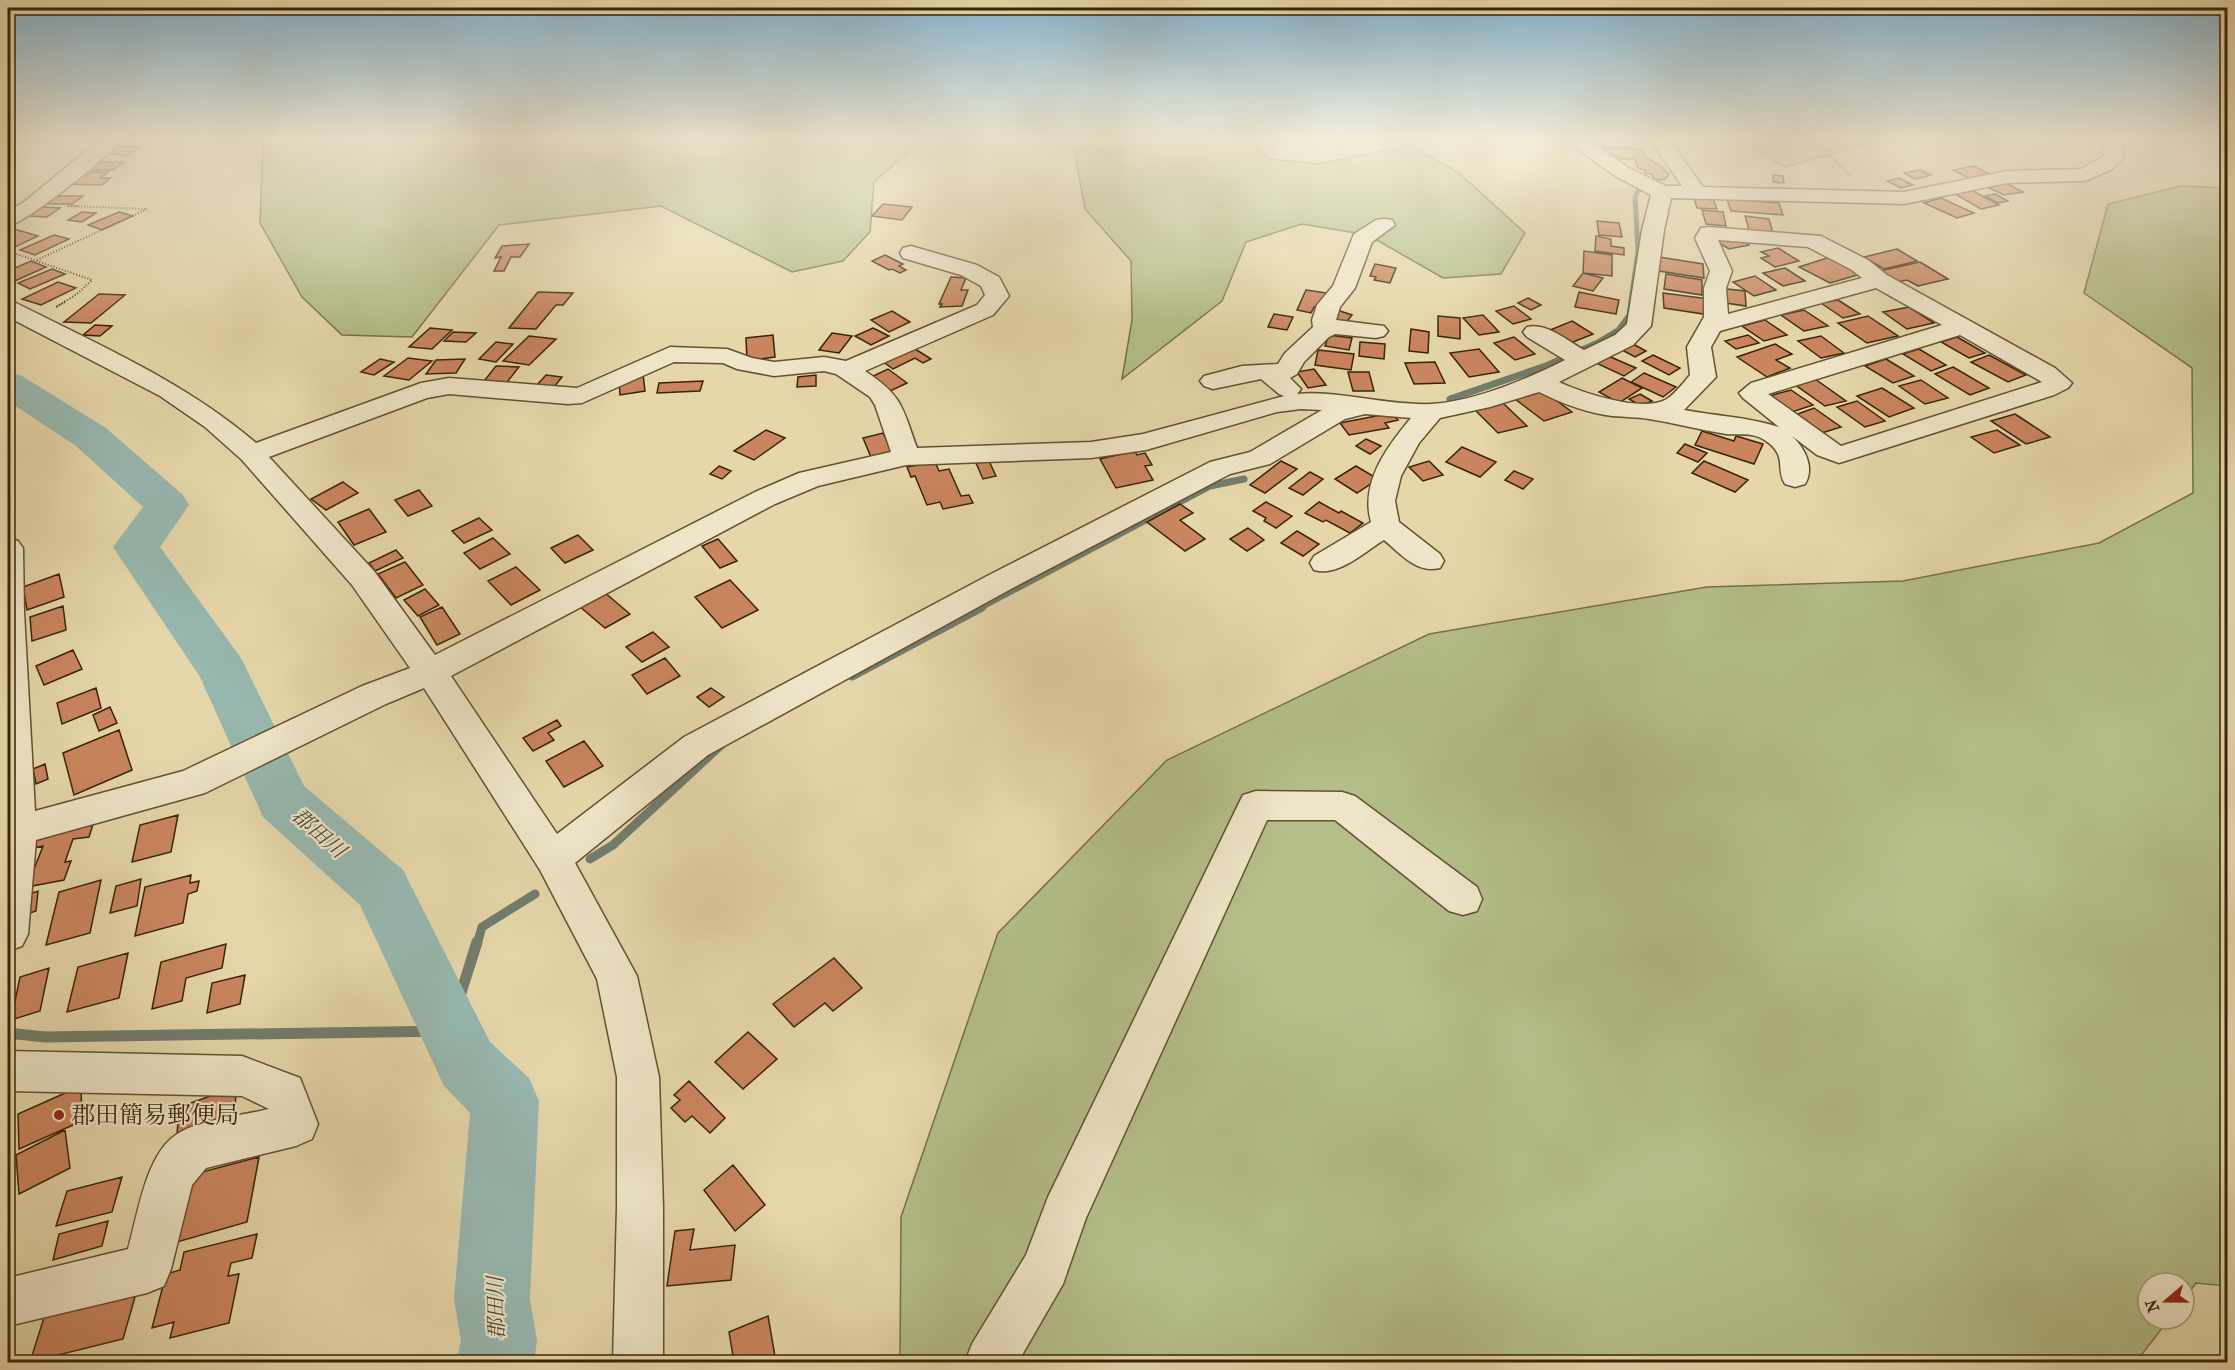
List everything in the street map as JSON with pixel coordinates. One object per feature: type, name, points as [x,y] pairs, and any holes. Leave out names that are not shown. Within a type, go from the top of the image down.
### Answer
[{"type":"street","points":[[8,220],[36,202]]},
{"type":"street","points":[[14,847],[192,783],[374,695],[429,673],[765,498],[809,479],[906,457],[1091,450],[1146,442],[1274,405],[1301,401],[1431,412],[1481,402],[1539,382],[1574,356],[1624,340],[1639,326],[1653,230],[1660,202]]},
{"type":"street","points":[[1325,330],[1324,320],[1329,305],[1344,288],[1362,239],[1384,225]]},
{"type":"street","points":[[1647,411],[1672,407],[1704,377],[1699,347],[1716,317],[1715,288],[1721,272],[1707,238],[1709,233],[1813,241],[1860,265],[1879,280],[2046,373],[2059,383],[2045,390],[1839,454],[1827,449],[1752,393],[1760,388],[1961,327]]},
{"type":"street","points":[[846,370],[985,310],[997,296],[991,282],[969,270],[911,253]]},
{"type":"street","points":[[1710,326],[1879,280]]},
{"type":"street","points":[[8,308],[169,392],[214,421],[252,454],[363,578],[457,710],[553,858],[617,976],[638,1077],[640,1207],[638,1362]]},
{"type":"street","points":[[1274,376],[1288,369],[1294,358],[1331,327],[1376,331]]},
{"type":"street","points":[[1535,332],[1574,356]]},
{"type":"street","points":[[252,454],[421,391],[449,386],[568,396],[582,395],[670,354],[728,356],[746,364],[774,369],[824,364],[846,370],[879,392],[888,404],[906,457]]},
{"type":"street","points":[[1213,381],[1267,371],[1301,401]]},
{"type":"street","points":[[1539,382],[1570,397],[1610,408],[1647,411],[1727,426],[1749,426],[1774,434],[1788,447],[1796,461],[1796,478]]},
{"type":"street","points":[[553,858],[696,746],[1000,582],[1220,468],[1260,458],[1336,413],[1367,406]]},
{"type":"street","points":[[1429,561],[1386,526],[1381,498],[1391,468],[1415,428],[1431,412]]},
{"type":"street","points":[[1325,563],[1386,526]]},
{"type":"street","points":[[8,548],[14,847],[8,934]]},
{"type":"street","points":[[990,1362],[1046,1268],[1064,1213],[1256,806],[1342,806],[1463,899]]},
{"type":"street","points":[[8,1071],[242,1076],[285,1093],[296,1124],[193,1149],[171,1173],[147,1269],[8,1302]]},
{"type":"path","points":[[31,206],[147,209],[37,260]]},
{"type":"path","points":[[8,251],[92,280],[65,302]]},
{"type":"green space","points":[[261,202],[872,202],[870,232],[843,261],[792,272],[661,206],[499,225],[412,337],[342,335],[302,297],[260,223]]},
{"type":"green space","points":[[1084,202],[1491,202],[1525,233],[1501,274],[1443,278],[1368,235],[1302,224],[1246,242],[1222,301],[1122,379],[1132,320],[1131,261],[1085,209]]},
{"type":"green space","points":[[2116,202],[2227,202],[2227,1286],[2196,1283],[2196,1271],[2136,1271],[2136,1331],[2160,1331],[2136,1362],[900,1362],[901,1217],[998,933],[1167,760],[1429,634],[1707,587],[1903,581],[2099,543],[2193,493],[2192,368],[2084,293],[2108,204]]},
{"type":"building","points":[[45,202],[75,202],[72,204],[42,204]]},
{"type":"building","points":[[1695,202],[1714,202],[1717,209],[1697,208]]},
{"type":"building","points":[[1728,202],[1765,202],[1779,203],[1783,215],[1731,211]]},
{"type":"building","points":[[1950,202],[1974,213],[1957,218],[1924,203]]},
{"type":"building","points":[[1969,202],[1993,202],[1999,205],[1981,209]]},
{"type":"building","points":[[883,204],[912,207],[902,220],[872,216]]},
{"type":"building","points":[[42,207],[60,208],[47,217],[29,216]]},
{"type":"building","points":[[1702,210],[1723,212],[1726,226],[1706,224]]},
{"type":"building","points":[[82,212],[96,213],[82,222],[68,220]]},
{"type":"building","points":[[119,212],[133,216],[102,230],[88,225]]},
{"type":"building","points":[[1745,216],[1769,219],[1773,233],[1749,230]]},
{"type":"building","points":[[1597,221],[1619,223],[1622,237],[1599,235]]},
{"type":"building","points":[[14,229],[38,236],[13,248],[8,246],[8,231]]},
{"type":"building","points":[[54,235],[69,239],[35,255],[20,250]]},
{"type":"building","points":[[1735,235],[1749,245],[1729,249],[1714,240]]},
{"type":"building","points":[[1596,236],[1611,239],[1611,246],[1624,248],[1624,255],[1595,251]]},
{"type":"building","points":[[529,244],[520,257],[511,257],[504,271],[494,271],[501,257],[495,258],[502,246]]},
{"type":"building","points":[[1778,248],[1799,261],[1775,267],[1761,258],[1769,256],[1761,252]]},
{"type":"building","points":[[1897,249],[1917,261],[1884,269],[1864,257]]},
{"type":"building","points":[[1584,251],[1612,255],[1612,276],[1583,273]]},
{"type":"building","points":[[885,255],[903,264],[899,266],[906,270],[900,273],[872,261]]},
{"type":"building","points":[[1659,257],[1703,264],[1704,278],[1659,271]]},
{"type":"building","points":[[1830,257],[1861,274],[1830,283],[1799,267]]},
{"type":"building","points":[[31,261],[46,267],[8,284],[8,271]]},
{"type":"building","points":[[1920,262],[1948,279],[1918,286],[1907,280],[1892,283],[1875,272]]},
{"type":"building","points":[[1375,264],[1396,268],[1390,283],[1374,280],[1376,277],[1370,276]]},
{"type":"building","points":[[1785,268],[1805,281],[1783,286],[1763,273]]},
{"type":"building","points":[[52,269],[65,274],[30,289],[18,283]]},
{"type":"building","points":[[1583,273],[1603,278],[1593,291],[1573,286]]},
{"type":"building","points":[[1666,274],[1702,280],[1702,295],[1664,289]]},
{"type":"building","points":[[1755,276],[1776,290],[1754,296],[1733,282]]},
{"type":"building","points":[[951,277],[966,278],[961,290],[968,290],[962,306],[940,307],[942,304],[939,304]]},
{"type":"building","points":[[58,282],[76,288],[41,305],[22,299]]},
{"type":"building","points":[[1718,288],[1745,291],[1746,306],[1719,302]]},
{"type":"building","points":[[1306,290],[1327,293],[1321,308],[1314,307],[1311,313],[1297,310]]},
{"type":"building","points":[[538,292],[573,293],[563,305],[556,305],[536,329],[509,328]]},
{"type":"building","points":[[1579,292],[1619,300],[1616,314],[1575,307]]},
{"type":"building","points":[[1663,293],[1709,299],[1710,315],[1664,308]]},
{"type":"building","points":[[99,294],[125,295],[91,323],[64,322]]},
{"type":"building","points":[[1528,298],[1541,305],[1531,310],[1518,303]]},
{"type":"building","points":[[1838,300],[1860,314],[1843,318],[1821,303]]},
{"type":"building","points":[[1514,306],[1531,319],[1513,324],[1496,311]]},
{"type":"building","points":[[1909,307],[1934,323],[1907,329],[1883,312]]},
{"type":"building","points":[[1804,310],[1828,326],[1804,331],[1781,315]]},
{"type":"building","points":[[892,311],[910,322],[889,332],[871,320]]},
{"type":"building","points":[[1340,311],[1352,315],[1345,324],[1332,320]]},
{"type":"building","points":[[1274,314],[1293,317],[1287,330],[1268,327]]},
{"type":"building","points":[[1483,315],[1499,332],[1479,335],[1463,318]]},
{"type":"building","points":[[1438,316],[1460,318],[1460,339],[1438,336]]},
{"type":"building","points":[[1868,316],[1898,336],[1867,343],[1838,323]]},
{"type":"building","points":[[1765,320],[1787,335],[1764,341],[1742,326]]},
{"type":"building","points":[[1572,321],[1593,334],[1563,346],[1543,333]]},
{"type":"building","points":[[95,325],[112,326],[100,336],[83,335]]},
{"type":"building","points":[[430,328],[452,330],[432,349],[409,347]]},
{"type":"building","points":[[873,328],[889,336],[871,345],[855,336]]},
{"type":"building","points":[[1411,329],[1429,332],[1428,353],[1409,351]]},
{"type":"building","points":[[453,332],[476,333],[466,342],[444,341]]},
{"type":"building","points":[[832,333],[852,336],[839,353],[819,350]]},
{"type":"building","points":[[773,335],[775,357],[747,361],[746,338]]},
{"type":"building","points":[[1329,335],[1352,338],[1349,350],[1325,346]]},
{"type":"building","points":[[1748,335],[1759,343],[1736,349],[1725,341]]},
{"type":"building","points":[[529,336],[556,339],[529,365],[503,361]]},
{"type":"building","points":[[1821,336],[1844,353],[1821,358],[1798,341]]},
{"type":"building","points":[[1514,337],[1535,354],[1515,360],[1494,343]]},
{"type":"building","points":[[1957,337],[1985,353],[1969,358],[1941,342]]},
{"type":"building","points":[[496,342],[513,344],[496,362],[479,359]]},
{"type":"building","points":[[1360,342],[1385,344],[1384,359],[1359,356]]},
{"type":"building","points":[[1633,344],[1646,351],[1635,357],[1622,350]]},
{"type":"building","points":[[1775,344],[1792,354],[1776,360],[1790,368],[1767,377],[1737,357]]},
{"type":"building","points":[[912,347],[931,359],[923,363],[915,358],[893,369],[882,361]]},
{"type":"building","points":[[1479,349],[1499,372],[1469,377],[1450,353]]},
{"type":"building","points":[[1919,349],[1946,365],[1931,371],[1903,354]]},
{"type":"building","points":[[1318,350],[1354,354],[1351,370],[1315,365]]},
{"type":"building","points":[[1606,355],[1636,368],[1624,376],[1594,362]]},
{"type":"building","points":[[1653,355],[1680,368],[1669,375],[1642,361]]},
{"type":"building","points":[[1989,355],[2026,375],[2008,382],[1971,362]]},
{"type":"building","points":[[408,358],[432,361],[409,380],[384,376]]},
{"type":"building","points":[[380,359],[394,362],[374,375],[361,372]]},
{"type":"building","points":[[465,359],[456,373],[426,374],[436,360]]},
{"type":"building","points":[[1886,359],[1914,376],[1893,383],[1865,366]]},
{"type":"building","points":[[1435,362],[1445,383],[1414,384],[1405,363]]},
{"type":"building","points":[[496,366],[519,367],[507,382],[484,381]]},
{"type":"building","points":[[1953,367],[1989,388],[1970,395],[1935,374]]},
{"type":"building","points":[[888,369],[907,383],[888,392],[869,378]]},
{"type":"building","points":[[1314,369],[1326,385],[1308,388],[1297,372]]},
{"type":"building","points":[[1348,372],[1369,372],[1374,391],[1353,391]]},
{"type":"building","points":[[1644,373],[1676,387],[1663,397],[1631,382]]},
{"type":"building","points":[[643,374],[645,391],[620,395],[619,378]]},
{"type":"building","points":[[546,375],[562,377],[554,387],[537,385]]},
{"type":"building","points":[[816,375],[816,386],[797,387],[798,377]]},
{"type":"building","points":[[1622,378],[1642,388],[1619,403],[1599,392]]},
{"type":"building","points":[[1815,379],[1846,401],[1825,406],[1794,384]]},
{"type":"building","points":[[1921,380],[1948,398],[1925,404],[1899,386]]},
{"type":"building","points":[[703,381],[700,391],[657,393],[659,383]]},
{"type":"building","points":[[1882,388],[1914,408],[1889,417],[1857,396]]},
{"type":"building","points":[[1542,390],[1572,412],[1544,421],[1515,399]]},
{"type":"building","points":[[1791,390],[1813,405],[1792,412],[1769,396]]},
{"type":"building","points":[[1640,394],[1652,401],[1641,406],[1629,399]]},
{"type":"building","points":[[1857,401],[1885,421],[1865,427],[1837,407]]},
{"type":"building","points":[[1503,403],[1527,426],[1498,433],[1475,410]]},
{"type":"building","points":[[1814,408],[1841,427],[1822,433],[1795,415]]},
{"type":"building","points":[[1391,413],[1398,420],[1385,423],[1389,428],[1349,435],[1340,423]]},
{"type":"building","points":[[2015,414],[2050,437],[2026,444],[1991,421]]},
{"type":"building","points":[[766,430],[785,438],[754,460],[734,451]]},
{"type":"building","points":[[1997,430],[2020,445],[1994,453],[1971,437]]},
{"type":"building","points":[[1702,431],[1734,441],[1736,436],[1763,444],[1754,464],[1695,445]]},
{"type":"building","points":[[883,433],[892,451],[871,457],[863,438]]},
{"type":"building","points":[[1366,439],[1381,446],[1370,454],[1356,446]]},
{"type":"building","points":[[1685,444],[1707,453],[1698,462],[1677,453]]},
{"type":"building","points":[[1462,447],[1496,462],[1480,477],[1446,462]]},
{"type":"building","points":[[1135,451],[1137,455],[1145,453],[1152,465],[1145,466],[1153,480],[1116,488],[1100,459]]},
{"type":"building","points":[[989,461],[996,476],[983,479],[976,463]]},
{"type":"building","points":[[1281,461],[1297,469],[1265,493],[1250,485]]},
{"type":"building","points":[[1429,461],[1443,475],[1423,481],[1409,467]]},
{"type":"building","points":[[1704,461],[1748,480],[1735,492],[1692,473]]},
{"type":"building","points":[[935,462],[939,471],[949,469],[961,496],[969,495],[973,503],[943,509],[940,502],[927,505],[915,476],[911,477],[907,467]]},
{"type":"building","points":[[719,466],[731,471],[722,479],[710,474]]},
{"type":"building","points":[[1356,466],[1378,479],[1357,493],[1335,479]]},
{"type":"building","points":[[1514,471],[1533,479],[1523,489],[1505,480]]},
{"type":"building","points":[[1310,472],[1323,479],[1303,495],[1289,488]]},
{"type":"building","points":[[343,482],[358,493],[326,510],[311,499]]},
{"type":"building","points":[[419,490],[432,506],[408,516],[395,500]]},
{"type":"building","points":[[1266,502],[1292,516],[1276,528],[1264,521],[1266,518],[1253,511]]},
{"type":"building","points":[[1319,502],[1363,523],[1350,533],[1326,520],[1323,522],[1305,513]]},
{"type":"building","points":[[1180,504],[1193,513],[1180,520],[1205,539],[1185,551],[1147,522]]},
{"type":"building","points":[[369,509],[386,532],[354,545],[338,522]]},
{"type":"building","points":[[479,518],[492,530],[464,543],[452,531]]},
{"type":"building","points":[[1248,528],[1264,540],[1247,551],[1230,539]]},
{"type":"building","points":[[1297,531],[1319,544],[1303,556],[1281,543]]},
{"type":"building","points":[[578,535],[593,550],[565,563],[551,548]]},
{"type":"building","points":[[493,538],[510,554],[480,569],[464,553]]},
{"type":"building","points":[[718,539],[737,561],[720,568],[702,546]]},
{"type":"building","points":[[396,550],[403,558],[375,571],[369,563]]},
{"type":"building","points":[[405,562],[423,585],[396,598],[378,574]]},
{"type":"building","points":[[516,567],[540,590],[511,605],[488,581]]},
{"type":"building","points":[[59,574],[64,597],[27,610],[23,587]]},
{"type":"building","points":[[730,580],[758,610],[722,628],[695,597]]},
{"type":"building","points":[[425,589],[439,605],[418,616],[404,600]]},
{"type":"building","points":[[604,592],[630,614],[605,628],[579,606]]},
{"type":"building","points":[[63,606],[66,630],[32,641],[30,617]]},
{"type":"building","points":[[442,607],[460,634],[437,645],[420,617]]},
{"type":"building","points":[[653,632],[669,647],[642,662],[626,647]]},
{"type":"building","points":[[73,650],[82,669],[44,685],[36,666]]},
{"type":"building","points":[[665,658],[680,676],[647,694],[632,675]]},
{"type":"building","points":[[96,688],[101,708],[62,724],[57,703]]},
{"type":"building","points":[[711,688],[724,697],[709,707],[697,697]]},
{"type":"building","points":[[110,707],[117,723],[99,731],[93,715]]},
{"type":"building","points":[[557,720],[561,726],[548,733],[554,740],[533,751],[523,738]]},
{"type":"building","points":[[119,730],[132,770],[74,795],[63,753]]},
{"type":"building","points":[[584,741],[603,766],[564,787],[546,761]]},
{"type":"building","points":[[45,764],[48,779],[36,784],[33,769]]},
{"type":"building","points":[[178,815],[171,852],[132,862],[140,825]]},
{"type":"building","points":[[95,818],[89,837],[73,839],[65,862],[71,861],[64,880],[27,887],[43,846],[29,849],[37,829]]},
{"type":"building","points":[[191,875],[190,883],[199,881],[197,891],[188,894],[183,923],[135,936],[145,887]]},
{"type":"building","points":[[141,879],[137,906],[110,913],[116,886]]},
{"type":"building","points":[[101,880],[90,933],[46,945],[59,892]]},
{"type":"building","points":[[38,891],[36,911],[15,918],[18,898]]},
{"type":"building","points":[[226,944],[222,968],[186,978],[182,1001],[152,1009],[161,962]]},
{"type":"building","points":[[128,953],[119,998],[67,1012],[78,967]]},
{"type":"building","points":[[834,958],[862,988],[833,1011],[825,1003],[794,1027],[773,1004]]},
{"type":"building","points":[[49,968],[40,1011],[11,1020],[20,977]]},
{"type":"building","points":[[245,975],[240,1004],[207,1013],[212,983]]},
{"type":"building","points":[[748,1032],[777,1059],[743,1089],[715,1062]]},
{"type":"building","points":[[689,1081],[725,1118],[710,1133],[692,1116],[685,1122],[671,1108],[680,1100],[674,1095]]},
{"type":"building","points":[[81,1086],[82,1121],[19,1149],[18,1114]]},
{"type":"building","points":[[236,1087],[235,1114],[177,1135],[179,1107]]},
{"type":"building","points":[[65,1130],[70,1168],[19,1194],[16,1155]]},
{"type":"building","points":[[259,1157],[247,1222],[177,1242],[191,1175]]},
{"type":"building","points":[[733,1165],[765,1205],[735,1231],[704,1190]]},
{"type":"building","points":[[122,1177],[112,1212],[56,1226],[67,1191]]},
{"type":"building","points":[[108,1221],[102,1246],[53,1260],[59,1234]]},
{"type":"building","points":[[694,1229],[690,1250],[735,1245],[731,1280],[667,1286],[675,1231]]},
{"type":"building","points":[[257,1234],[252,1258],[231,1263],[228,1276],[239,1274],[229,1323],[170,1338],[174,1322],[152,1328],[166,1274],[180,1270],[184,1252]]},
{"type":"building","points":[[139,1283],[123,1339],[30,1362],[48,1305]]},
{"type":"building","points":[[768,1316],[776,1362],[734,1362],[729,1332]]},
{"type":"waterway","points":[[1593,345],[1618,330],[1629,315],[1638,251],[1635,202]]},
{"type":"waterway","points":[[1450,399],[1546,366],[1596,344]]},
{"type":"waterway","name":"郡田川","points":[[8,384],[91,437],[167,505],[136,547],[223,671],[283,801],[382,888],[467,1064],[505,1101],[492,1299],[499,1341],[495,1362]]},
{"type":"waterway","points":[[979,608],[1210,486],[1244,479]]},
{"type":"waterway","points":[[852,676],[982,607]]},
{"type":"waterway","points":[[590,859],[613,845],[721,745]]},
{"type":"waterway","points":[[477,944],[482,927],[535,894]]},
{"type":"waterway","points":[[8,1033],[45,1037],[449,1031],[477,942]]},
{"type":"place","name":"郡田簡易郵便局","points":[[59,1115]]}]
